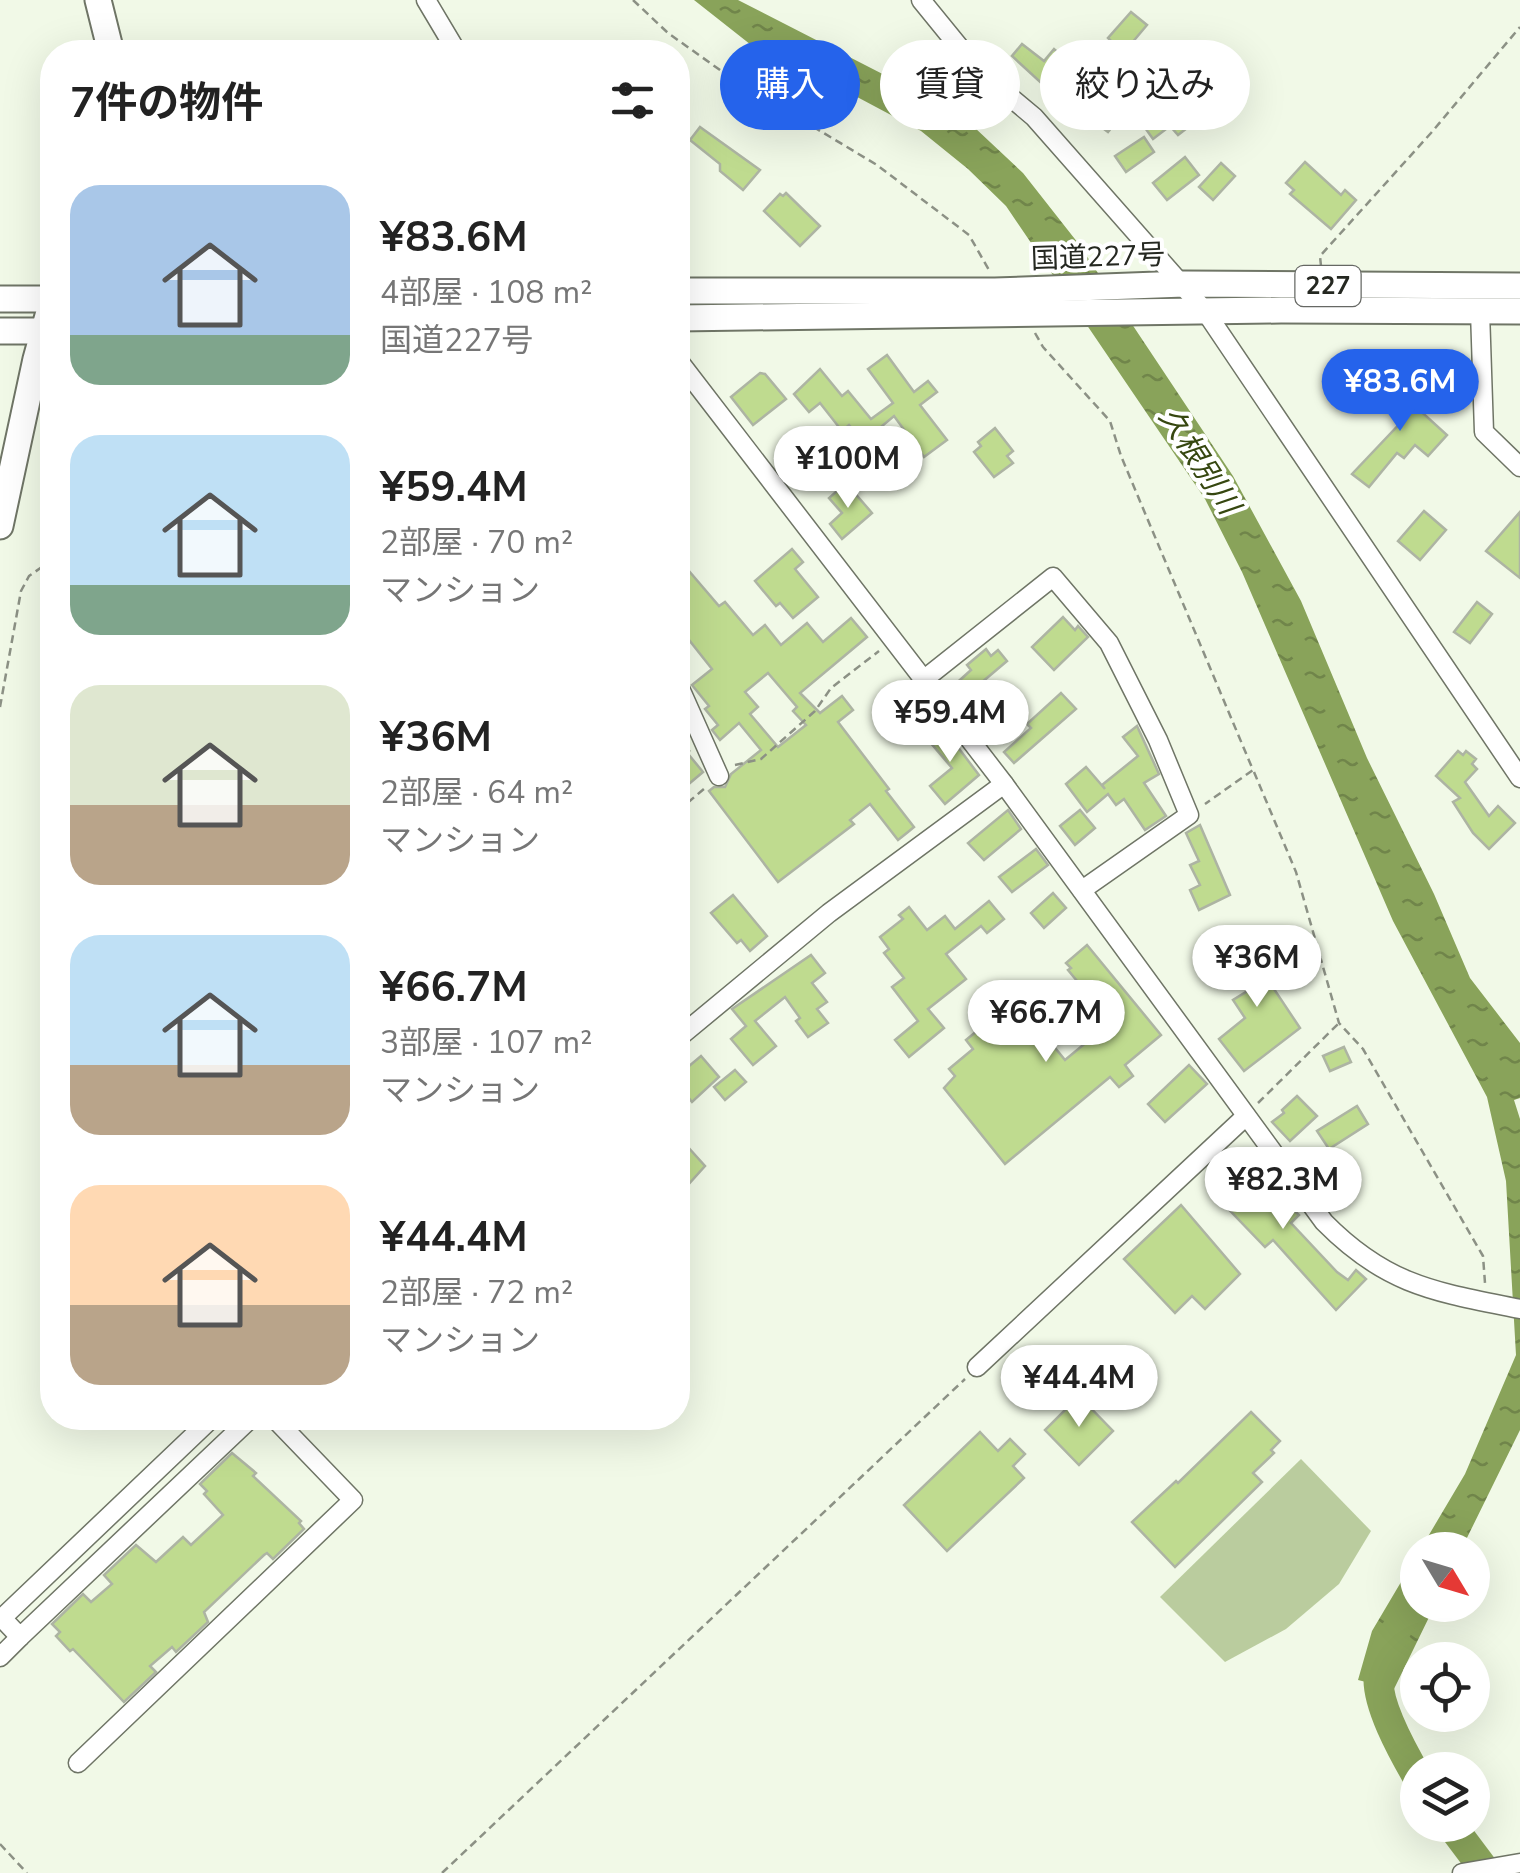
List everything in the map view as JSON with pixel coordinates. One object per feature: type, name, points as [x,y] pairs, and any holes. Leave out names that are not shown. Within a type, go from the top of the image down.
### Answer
[{"type":"highway","points":[[98,0],[108,40]]},
{"type":"highway","name":"国道227号","points":[[690,317],[1018,302],[1137,286],[1184,284],[1520,286]]},
{"type":"highway","name":"国道227号","points":[[690,292],[1018,302],[1164,312],[1520,310]]},
{"type":"highway","points":[[0,299],[40,300]]},
{"type":"highway","points":[[0,330],[40,331]]},
{"type":"highway","points":[[0,526],[40,364]]},
{"type":"street","points":[[426,0],[450,40]]},
{"type":"street","points":[[920,0],[978,70],[1034,117],[1205,311],[1520,778]]},
{"type":"street","points":[[1480,311],[1484,432],[1520,467]]},
{"type":"street","points":[[690,376],[1004,784],[1324,1222],[1349,1247],[1426,1290],[1502,1306]]},
{"type":"street","points":[[922,681],[1053,577],[1110,643],[1158,740],[1189,815],[1082,890]]},
{"type":"street","points":[[690,711],[719,776]]},
{"type":"street","points":[[690,1028],[829,913],[1004,784]]},
{"type":"street","points":[[977,1367],[1246,1116]]},
{"type":"street","points":[[20,1637],[1,1620],[199,1430]]},
{"type":"street","points":[[0,1657],[238,1430]]},
{"type":"street","points":[[78,1763],[353,1500],[286,1430]]},
{"type":"street","points":[[146,1481],[164,1500]]},
{"type":"street","points":[[55,1567],[74,1587]]},
{"type":"street","points":[[1462,1873],[1520,1864]]},
{"type":"path","points":[[633,0],[678,40]]},
{"type":"path","points":[[1324,286],[1320,256],[1432,133],[1520,27]]},
{"type":"path","points":[[690,49],[728,76],[877,165],[969,235],[988,267],[1018,302],[1044,347],[1110,421],[1120,456],[1296,872],[1339,1023],[1363,1049],[1482,1256],[1502,1306]]},
{"type":"path","points":[[0,708],[21,591],[29,576],[40,568]]},
{"type":"path","points":[[690,801],[729,767],[761,759],[815,712],[832,688],[892,641]]},
{"type":"path","points":[[1189,815],[1253,770],[1251,766]]},
{"type":"path","points":[[1246,1116],[1339,1023]]},
{"type":"path","points":[[442,1873],[977,1367]]},
{"type":"path","points":[[0,1844],[27,1873]]},
{"type":"shaded area","points":[[1301,1459],[1371,1531],[1339,1584],[1286,1629],[1225,1662],[1160,1597]]},
{"type":"water","points":[[694,0],[738,0],[816,40],[745,40]]},
{"type":"water","points":[[860,62],[880,73],[880,109],[860,99]]},
{"type":"water","name":"久根別川","points":[[977,130],[1023,173],[1078,243],[1233,476],[1301,601],[1367,758],[1434,894],[1470,978],[1520,1043],[1520,1098],[1514,1100],[1520,1119],[1520,1430],[1470,1532],[1431,1532],[1465,1474],[1516,1355],[1506,1181],[1487,1097],[1393,921],[1242,572],[1205,499],[1006,206],[921,131]]},
{"type":"water","points":[[1400,1584],[1400,1622],[1427,1622],[1417,1642],[1400,1642],[1400,1677],[1394,1689],[1358,1680],[1372,1631]]},
{"type":"building","points":[[1131,12],[1147,25],[1134,40],[1108,38]]},
{"type":"building","points":[[1022,44],[1040,58],[1040,82],[1020,63]]},
{"type":"building","points":[[700,127],[760,170],[743,190],[720,171],[720,164],[690,140]]},
{"type":"building","points":[[1147,130],[1165,130],[1153,139]]},
{"type":"building","points":[[1144,137],[1154,152],[1126,172],[1115,156]]},
{"type":"building","points":[[1185,157],[1199,175],[1167,200],[1153,183]]},
{"type":"building","points":[[1305,162],[1341,195],[1345,190],[1356,200],[1331,229],[1290,194],[1294,190],[1286,183]]},
{"type":"building","points":[[1221,163],[1235,176],[1213,200],[1199,187]]},
{"type":"building","points":[[786,193],[820,226],[800,246],[764,211],[780,194]]},
{"type":"building","points":[[887,355],[914,392],[928,381],[937,392],[920,405],[947,440],[924,457],[894,416],[863,442],[849,425],[842,431],[820,403],[809,412],[794,394],[820,369],[842,396],[848,391],[871,419],[893,403],[868,369]]},
{"type":"building","points":[[760,373],[786,399],[753,425],[731,397]]},
{"type":"building","points":[[1384,378],[1419,404],[1416,407],[1447,435],[1428,456],[1415,445],[1404,458],[1397,453],[1369,487],[1352,474],[1406,417],[1374,390]]},
{"type":"building","points":[[995,428],[1013,451],[1007,456],[1013,463],[994,477],[974,452],[981,446],[978,442]]},
{"type":"building","points":[[846,483],[872,513],[842,539],[830,524],[842,513],[829,498]]},
{"type":"building","points":[[1424,511],[1446,530],[1420,560],[1398,541]]},
{"type":"building","points":[[1520,512],[1520,578],[1486,551]]},
{"type":"building","points":[[792,549],[803,562],[795,569],[818,597],[793,618],[780,603],[776,606],[755,581]]},
{"type":"building","points":[[690,572],[719,606],[725,602],[753,635],[765,625],[781,645],[807,623],[823,642],[851,618],[867,637],[800,693],[820,713],[842,696],[853,710],[838,722],[914,827],[898,840],[870,804],[850,820],[854,824],[778,882],[709,791],[725,787],[731,774],[761,750],[739,723],[720,740],[712,730],[718,725],[692,685],[712,669],[690,641]],"holes":[[[768,673],[797,707],[793,711],[806,725],[778,747],[750,714],[758,707],[745,692]]]},
{"type":"building","points":[[1477,602],[1492,614],[1470,643],[1454,632]]},
{"type":"building","points":[[1063,617],[1088,637],[1054,670],[1032,647]]},
{"type":"building","points":[[986,649],[991,656],[998,650],[1007,661],[981,683],[1003,712],[983,729],[950,689],[971,670],[967,665]]},
{"type":"building","points":[[1061,693],[1076,709],[1014,763],[1004,752]]},
{"type":"building","points":[[938,721],[979,775],[945,804],[930,786],[952,768],[923,734]]},
{"type":"building","points":[[1137,726],[1159,774],[1144,783],[1166,816],[1145,830],[1124,799],[1116,805],[1108,794],[1087,812],[1066,784],[1086,767],[1105,789],[1102,785],[1138,756],[1123,737]]},
{"type":"building","points":[[1458,751],[1463,755],[1466,751],[1476,759],[1472,764],[1477,769],[1465,782],[1489,816],[1498,806],[1515,823],[1489,849],[1453,802],[1460,798],[1436,776]]},
{"type":"building","points":[[690,756],[703,772],[690,783]]},
{"type":"building","points":[[1008,810],[1021,829],[984,860],[968,843]]},
{"type":"building","points":[[1080,810],[1095,828],[1075,845],[1060,826]]},
{"type":"building","points":[[1200,825],[1230,895],[1199,910],[1190,890],[1200,885],[1190,865],[1199,861],[1186,833]]},
{"type":"building","points":[[1036,849],[1048,865],[1012,892],[999,877]]},
{"type":"building","points":[[1053,893],[1066,908],[1044,928],[1031,913]]},
{"type":"building","points":[[733,895],[767,936],[750,951],[741,940],[737,943],[711,913]]},
{"type":"building","points":[[989,901],[1004,919],[987,933],[981,926],[946,954],[966,979],[928,1009],[944,1028],[909,1057],[895,1040],[918,1021],[892,987],[904,978],[884,953],[889,949],[880,937],[903,919],[899,915],[909,907],[927,930],[945,916],[955,929]]},
{"type":"building","points":[[1251,937],[1266,958],[1261,961],[1270,975],[1266,977],[1300,1028],[1244,1071],[1219,1039],[1245,1018],[1233,1000],[1249,990],[1227,957]]},
{"type":"building","points":[[1087,945],[1161,1035],[1125,1065],[1133,1076],[1119,1087],[1110,1077],[1005,1164],[944,1088],[955,1076],[949,1069],[973,1049],[966,1040],[995,1016],[1003,1026],[1014,1017],[1018,1022],[1021,1019],[1041,1043],[1047,1038],[1065,1060],[1111,1022],[1068,970],[1071,968],[1066,963]]},
{"type":"building","points":[[811,955],[825,973],[812,983],[827,1002],[817,1009],[828,1023],[808,1037],[785,997],[755,1021],[776,1046],[753,1065],[731,1039],[746,1026],[732,1009]]},
{"type":"building","points":[[1344,1047],[1351,1062],[1330,1071],[1323,1056]]},
{"type":"building","points":[[701,1056],[719,1077],[692,1102],[690,1065]]},
{"type":"building","points":[[1189,1065],[1207,1084],[1165,1122],[1148,1104]]},
{"type":"building","points":[[735,1070],[746,1082],[725,1100],[714,1087]]},
{"type":"building","points":[[1297,1096],[1317,1116],[1290,1141],[1272,1122]]},
{"type":"building","points":[[1357,1106],[1368,1124],[1329,1149],[1317,1131]]},
{"type":"building","points":[[690,1149],[705,1166],[690,1183]]},
{"type":"building","points":[[1246,1165],[1299,1215],[1291,1223],[1337,1272],[1348,1280],[1356,1270],[1366,1279],[1336,1310],[1273,1240],[1265,1247],[1213,1193]]},
{"type":"building","points":[[1181,1205],[1240,1274],[1205,1309],[1192,1296],[1175,1313],[1124,1259]]},
{"type":"building","points":[[1079,1396],[1113,1431],[1079,1465],[1045,1430]]},
{"type":"building","points":[[1251,1412],[1280,1441],[1271,1450],[1274,1453],[1253,1473],[1262,1482],[1175,1567],[1132,1522]]},
{"type":"building","points":[[980,1432],[998,1451],[1010,1439],[1025,1454],[1013,1466],[1024,1478],[947,1551],[904,1505]]},
{"type":"building","points":[[232,1453],[256,1473],[253,1476],[301,1521],[304,1529],[273,1559],[267,1553],[264,1555],[204,1612],[208,1622],[176,1652],[172,1647],[150,1666],[156,1672],[124,1702],[56,1636],[60,1632],[52,1624],[83,1594],[91,1602],[112,1584],[104,1575],[136,1545],[156,1562],[183,1537],[191,1545],[223,1515],[200,1484]]},
{"type":"waterway","points":[[1401,1622],[1385,1652],[1379,1685],[1391,1727],[1404,1752]]},
{"type":"waterway","points":[[1464,1842],[1487,1873]]}]
